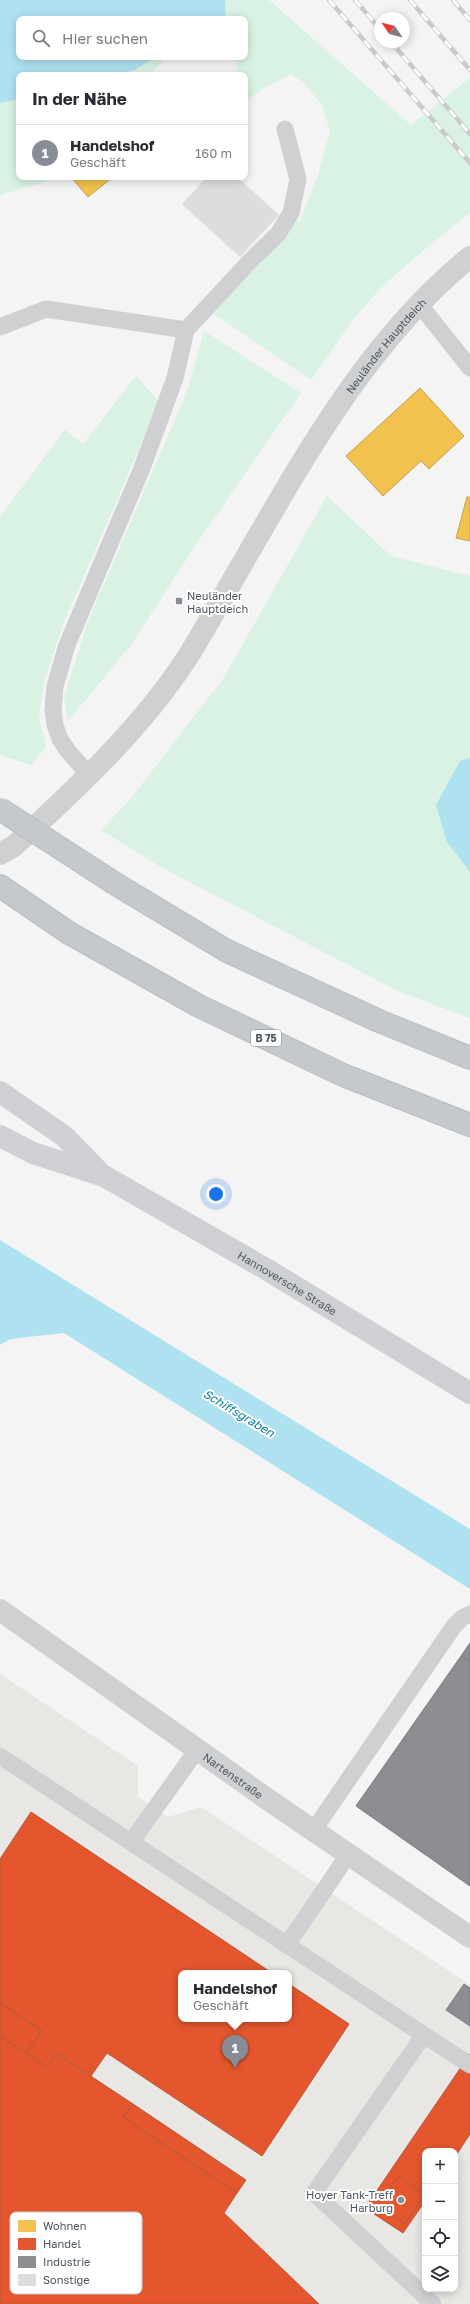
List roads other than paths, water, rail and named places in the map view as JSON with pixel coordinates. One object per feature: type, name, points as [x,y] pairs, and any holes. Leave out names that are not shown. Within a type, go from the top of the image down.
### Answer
[{"type":"highway","points":[[0,809],[114,883],[227,950],[379,1021],[470,1058]]},
{"type":"highway","name":"B 75","points":[[0,886],[69,933],[199,1006],[328,1068],[470,1125]]},
{"type":"main road","name":"Hannoversche Straße","points":[[0,1092],[64,1136],[104,1176]]},
{"type":"main road","name":"Hannoversche Straße","points":[[0,1136],[33,1153],[104,1176],[266,1269],[470,1392]]},
{"type":"street","name":"Neuländer Hauptdeich","points":[[0,869],[7,850],[90,776],[152,706],[187,658],[327,420],[383,345],[420,304],[470,257]]},
{"type":"street","name":"Nartenstraße","points":[[0,1610],[313,1831],[470,1938]]},
{"type":"lane","points":[[90,776],[60,740],[55,725],[53,710],[55,686],[67,645],[84,600],[142,468],[174,378],[186,330],[278,234],[291,213],[298,179],[285,129]]},
{"type":"lane","points":[[420,304],[470,368]]},
{"type":"lane","points":[[0,327],[46,309],[186,330]]},
{"type":"lane","points":[[313,1831],[454,1626],[470,1614]]},
{"type":"lane","points":[[130,1842],[197,1750]]},
{"type":"lane","points":[[0,1756],[470,2064]]},
{"type":"lane","points":[[287,1945],[348,1855]]},
{"type":"lane","points":[[424,2035],[314,2193],[432,2304]]},
{"type":"water","points":[[0,0],[225,0],[226,16],[16,16],[16,60],[150,60],[135,70],[127,72],[16,72],[16,100],[0,103]]},
{"type":"water","points":[[470,758],[470,872],[447,842],[436,805],[460,761]]},
{"type":"water","name":"Schiffsgraben","points":[[0,1240],[470,1529],[470,1589],[64,1333],[10,1339],[0,1345]]},
{"type":"railway","points":[[329,0],[470,163]]},
{"type":"railway","points":[[355,0],[374,22]]},
{"type":"railway","points":[[410,0],[470,70]]},
{"type":"railway","points":[[453,0],[470,20]]},
{"type":"railway","points":[[396,48],[470,134]]},
{"type":"place","name":"Neuländer Hauptdeich","points":[[179,601]]},
{"type":"place","name":"Handelshof","points":[[235,2068]]},
{"type":"place","name":"Hoyer Tank-Treff Harburg","points":[[401,2200]]}]
